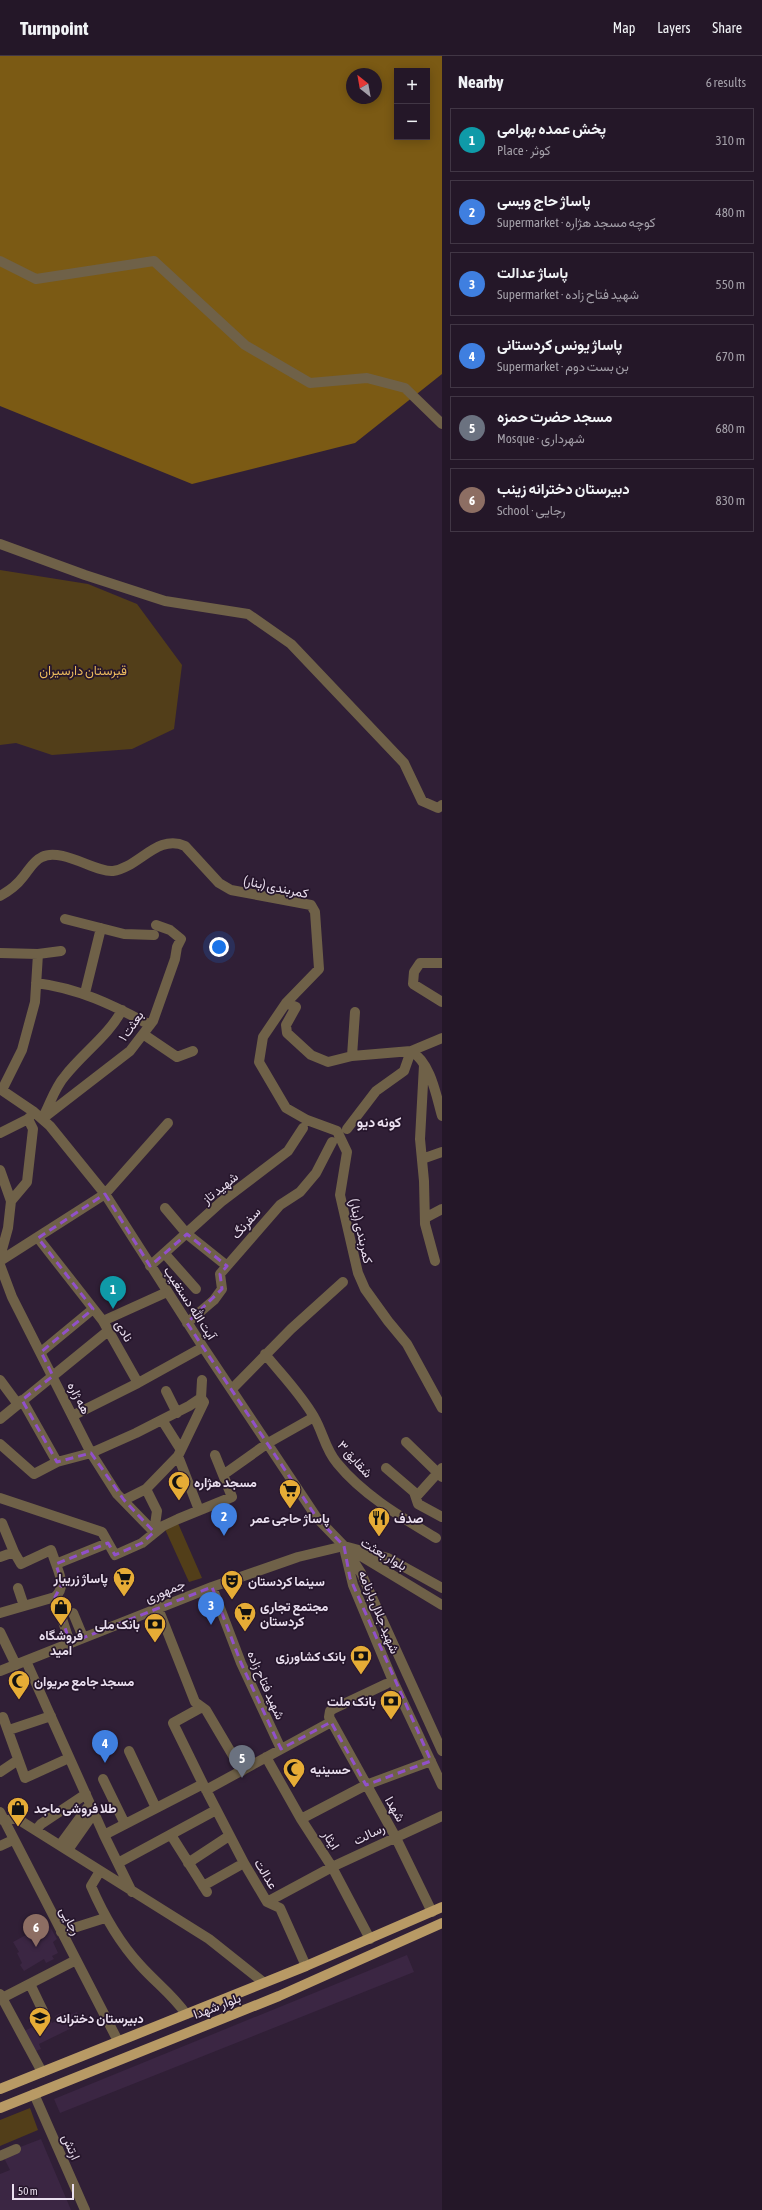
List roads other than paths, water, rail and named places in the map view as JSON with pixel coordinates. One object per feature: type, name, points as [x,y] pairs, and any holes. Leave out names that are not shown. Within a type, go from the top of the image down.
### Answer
[{"type":"main road","name":"بلوار شهدا","points":[[0,2089],[306,1966],[442,1907]]},
{"type":"main road","name":"بلوار شهدا","points":[[0,2108],[279,1996],[442,1923]]},
{"type":"street","points":[[0,261],[36,279],[154,260],[246,345],[310,383],[367,378],[405,388],[442,424]]},
{"type":"street","points":[[0,544],[165,601],[248,614],[291,644],[404,763],[422,802],[438,808],[442,805]]},
{"type":"street","name":"کمربندی (بنار)","points":[[0,896],[11,890],[34,863],[43,856],[56,855],[113,871],[134,862],[168,843],[178,842],[185,846],[219,882],[231,890],[310,905],[315,912],[319,969],[291,1005],[263,1037],[259,1062],[286,1108],[307,1120],[337,1131],[347,1152],[340,1195],[358,1273],[370,1295],[388,1321],[407,1344],[442,1408]]},
{"type":"street","points":[[65,919],[101,928],[85,994]]},
{"type":"street","name":"بعثت ۱","points":[[42,1119],[130,1051],[150,1025],[181,939],[170,930],[155,930],[124,934],[101,928]]},
{"type":"street","points":[[0,952],[38,954],[61,951]]},
{"type":"street","points":[[1,1089],[22,1050],[35,1002],[38,954]]},
{"type":"street","points":[[442,963],[420,963],[414,972],[413,984],[442,1002]]},
{"type":"street","points":[[36,983],[56,985],[85,994],[122,1010],[150,1025]]},
{"type":"street","points":[[291,1005],[286,1025],[287,1033],[311,1055],[328,1062],[352,1056],[411,1051],[442,1038]]},
{"type":"street","points":[[42,1119],[64,1077],[96,1040],[114,1025],[122,1010]]},
{"type":"street","points":[[352,1056],[355,1012]]},
{"type":"street","points":[[143,1034],[177,1057],[193,1051]]},
{"type":"street","points":[[411,1051],[419,1056],[434,1085],[442,1116]]},
{"type":"street","points":[[347,1130],[376,1091],[404,1071],[411,1051]]},
{"type":"street","points":[[424,1065],[420,1107],[420,1139],[425,1218],[424,1224],[435,1261]]},
{"type":"street","name":"آیت الله دستغیب","points":[[1,1089],[31,1115],[42,1119],[70,1150],[105,1194],[167,1292],[317,1518],[344,1546]]},
{"type":"street","points":[[0,1133],[31,1115],[33,1130],[27,1182],[12,1201]]},
{"type":"street","points":[[0,1261],[105,1194],[168,1123]]},
{"type":"street","name":"شهید تاز","points":[[150,1266],[221,1202],[288,1150],[303,1128]]},
{"type":"street","name":"سفرنگ","points":[[188,1323],[214,1300],[222,1289],[220,1274],[280,1205],[300,1192],[316,1173],[332,1142]]},
{"type":"street","points":[[422,1159],[442,1152]]},
{"type":"street","points":[[0,1170],[12,1201],[8,1228],[0,1257]]},
{"type":"street","points":[[164,1208],[187,1234],[227,1266]]},
{"type":"street","points":[[425,1218],[442,1208]]},
{"type":"street","name":"نادی","points":[[38,1238],[103,1321],[138,1383]]},
{"type":"street","points":[[165,1254],[196,1289]]},
{"type":"street","name":"هه ژاره","points":[[0,1265],[12,1297],[74,1415],[92,1453],[118,1494],[154,1532]]},
{"type":"street","points":[[232,1388],[265,1354],[342,1282]]},
{"type":"street","points":[[103,1321],[167,1292]]},
{"type":"street","points":[[41,1352],[93,1309]]},
{"type":"street","points":[[0,1419],[108,1331]]},
{"type":"street","points":[[74,1415],[138,1383],[203,1347]]},
{"type":"street","name":"شقایق ۳","points":[[265,1354],[314,1417],[328,1450],[346,1473],[366,1491],[399,1515],[436,1538]]},
{"type":"street","points":[[0,1380],[19,1402],[58,1462]]},
{"type":"street","points":[[124,1500],[146,1489],[179,1453],[199,1416],[204,1402],[200,1398],[202,1380]]},
{"type":"street","points":[[166,1391],[177,1413]]},
{"type":"street","points":[[0,1444],[34,1474],[58,1462],[92,1453],[177,1413],[200,1398]]},
{"type":"street","points":[[223,1474],[268,1443],[314,1417]]},
{"type":"street","points":[[162,1420],[179,1453],[199,1510]]},
{"type":"street","points":[[406,1442],[440,1473],[416,1497]]},
{"type":"street","points":[[0,1498],[102,1532],[114,1555],[142,1542],[154,1532],[199,1510],[232,1497],[215,1454]]},
{"type":"street","points":[[386,1468],[414,1492],[420,1506],[442,1517]]},
{"type":"street","points":[[146,1489],[157,1511],[154,1532]]},
{"type":"street","points":[[0,1613],[55,1597],[61,1590],[62,1584],[51,1550],[21,1564],[14,1552],[2,1523]]},
{"type":"street","points":[[56,1564],[108,1543]]},
{"type":"street","name":"جمهوری","points":[[0,1671],[212,1587],[298,1557],[344,1546]]},
{"type":"street","name":"بلوار بعثت","points":[[344,1546],[388,1558],[442,1588]]},
{"type":"street","name":"بلوار بعثت","points":[[344,1546],[442,1605]]},
{"type":"street","name":"شهید جلال بارنامه","points":[[344,1546],[361,1573],[442,1751]]},
{"type":"street","name":"شهید جلال بارنامه","points":[[344,1546],[350,1578],[393,1681],[442,1785]]},
{"type":"street","points":[[0,1558],[14,1552]]},
{"type":"street","name":"شهید فتاح زاده","points":[[212,1587],[241,1663],[281,1749]]},
{"type":"street","points":[[18,1588],[24,1606]]},
{"type":"street","points":[[55,1597],[70,1643]]},
{"type":"street","points":[[158,1608],[195,1702],[204,1708],[242,1771]]},
{"type":"street","points":[[73,1613],[83,1637]]},
{"type":"street","points":[[0,1632],[16,1665]]},
{"type":"street","points":[[26,1661],[92,1809],[132,1892]]},
{"type":"street","points":[[104,1835],[156,1808],[242,1771],[331,1722],[329,1713],[333,1708],[386,1684]]},
{"type":"street","name":"عدالت","points":[[204,1708],[173,1723],[229,1836],[267,1902],[280,1908],[306,1966]]},
{"type":"street","points":[[9,1730],[50,1716]]},
{"type":"street","points":[[3,1717],[9,1730],[25,1778],[69,1758]]},
{"type":"street","name":"شهدا","points":[[331,1722],[395,1836],[432,1912]]},
{"type":"street","points":[[129,1751],[156,1808]]},
{"type":"street","name":"ایثار","points":[[266,1757],[301,1819],[332,1867],[370,1939]]},
{"type":"street","points":[[0,1772],[18,1760]]},
{"type":"street","points":[[301,1819],[366,1785],[431,1761]]},
{"type":"street","points":[[104,1779],[125,1824]]},
{"type":"street","points":[[36,1830],[41,1824],[86,1794]]},
{"type":"street","points":[[64,1847],[92,1809]]},
{"type":"street","points":[[118,1863],[216,1810]]},
{"type":"street","points":[[2,1816],[16,1818],[209,1939],[263,1982]]},
{"type":"street","name":"رجایی","points":[[2,1816],[13,1840],[118,2041]]},
{"type":"street","name":"رسالت","points":[[267,1902],[332,1867],[395,1836],[442,1816]]},
{"type":"street","points":[[171,1835],[205,1889],[244,1863]]},
{"type":"street","points":[[188,1863],[229,1836]]},
{"type":"street","points":[[0,1846],[13,1840]]},
{"type":"street","points":[[100,1871],[90,1886],[105,1918],[140,1966],[176,1999],[186,2014]]},
{"type":"street","points":[[61,1932],[105,1918]]},
{"type":"street","points":[[42,2072],[1,1996],[30,1984],[76,1960]]},
{"type":"street","points":[[30,1984],[43,2011]]},
{"type":"street","name":"ارتش","points":[[34,2094],[85,2210]]},
{"type":"street","points":[[0,2156],[16,2149]]},
{"type":"place","name":"پخش عمده بهرامی","points":[[113,1309]]},
{"type":"place","name":"مسجد هژاره","points":[[179,1502]]},
{"type":"place","name":"پاساژ حاجی عمر","points":[[290,1510]]},
{"type":"place","name":"پاساژ حاج ویسی","points":[[224,1536]]},
{"type":"place","name":"صدف","points":[[379,1538]]},
{"type":"place","name":"پاساژ زریبار","points":[[124,1598]]},
{"type":"place","name":"سینما کردستان","points":[[232,1600]]},
{"type":"place","name":"پاساژ عدالت","points":[[211,1625]]},
{"type":"place","name":"فروشگاه امید","points":[[61,1626]]},
{"type":"place","name":"مجتمع تجاری کردستان","points":[[245,1632]]},
{"type":"place","name":"بانک ملی","points":[[155,1644]]},
{"type":"place","name":"بانک کشاورزی","points":[[361,1676]]},
{"type":"place","name":"مسجد جامع مریوان","points":[[19,1700]]},
{"type":"place","name":"بانک ملت","points":[[391,1720]]},
{"type":"place","name":"پاساژ یونس کردستانی","points":[[105,1763]]},
{"type":"place","name":"مسجد حضرت حمزه","points":[[242,1778]]},
{"type":"place","name":"حسینیه","points":[[294,1788]]},
{"type":"place","name":"طلا فروشی ماجد","points":[[18,1828]]},
{"type":"place","name":"دبیرستان دخترانه زینب","points":[[36,1947]]},
{"type":"place","name":"دبیرستان دخترانه","points":[[40,2038]]},
{"type":"district","name":"کونه دیو","points":[[379,1122]]},
{"type":"park label","name":"قبرستان دارسیران","points":[[83,670]]}]
